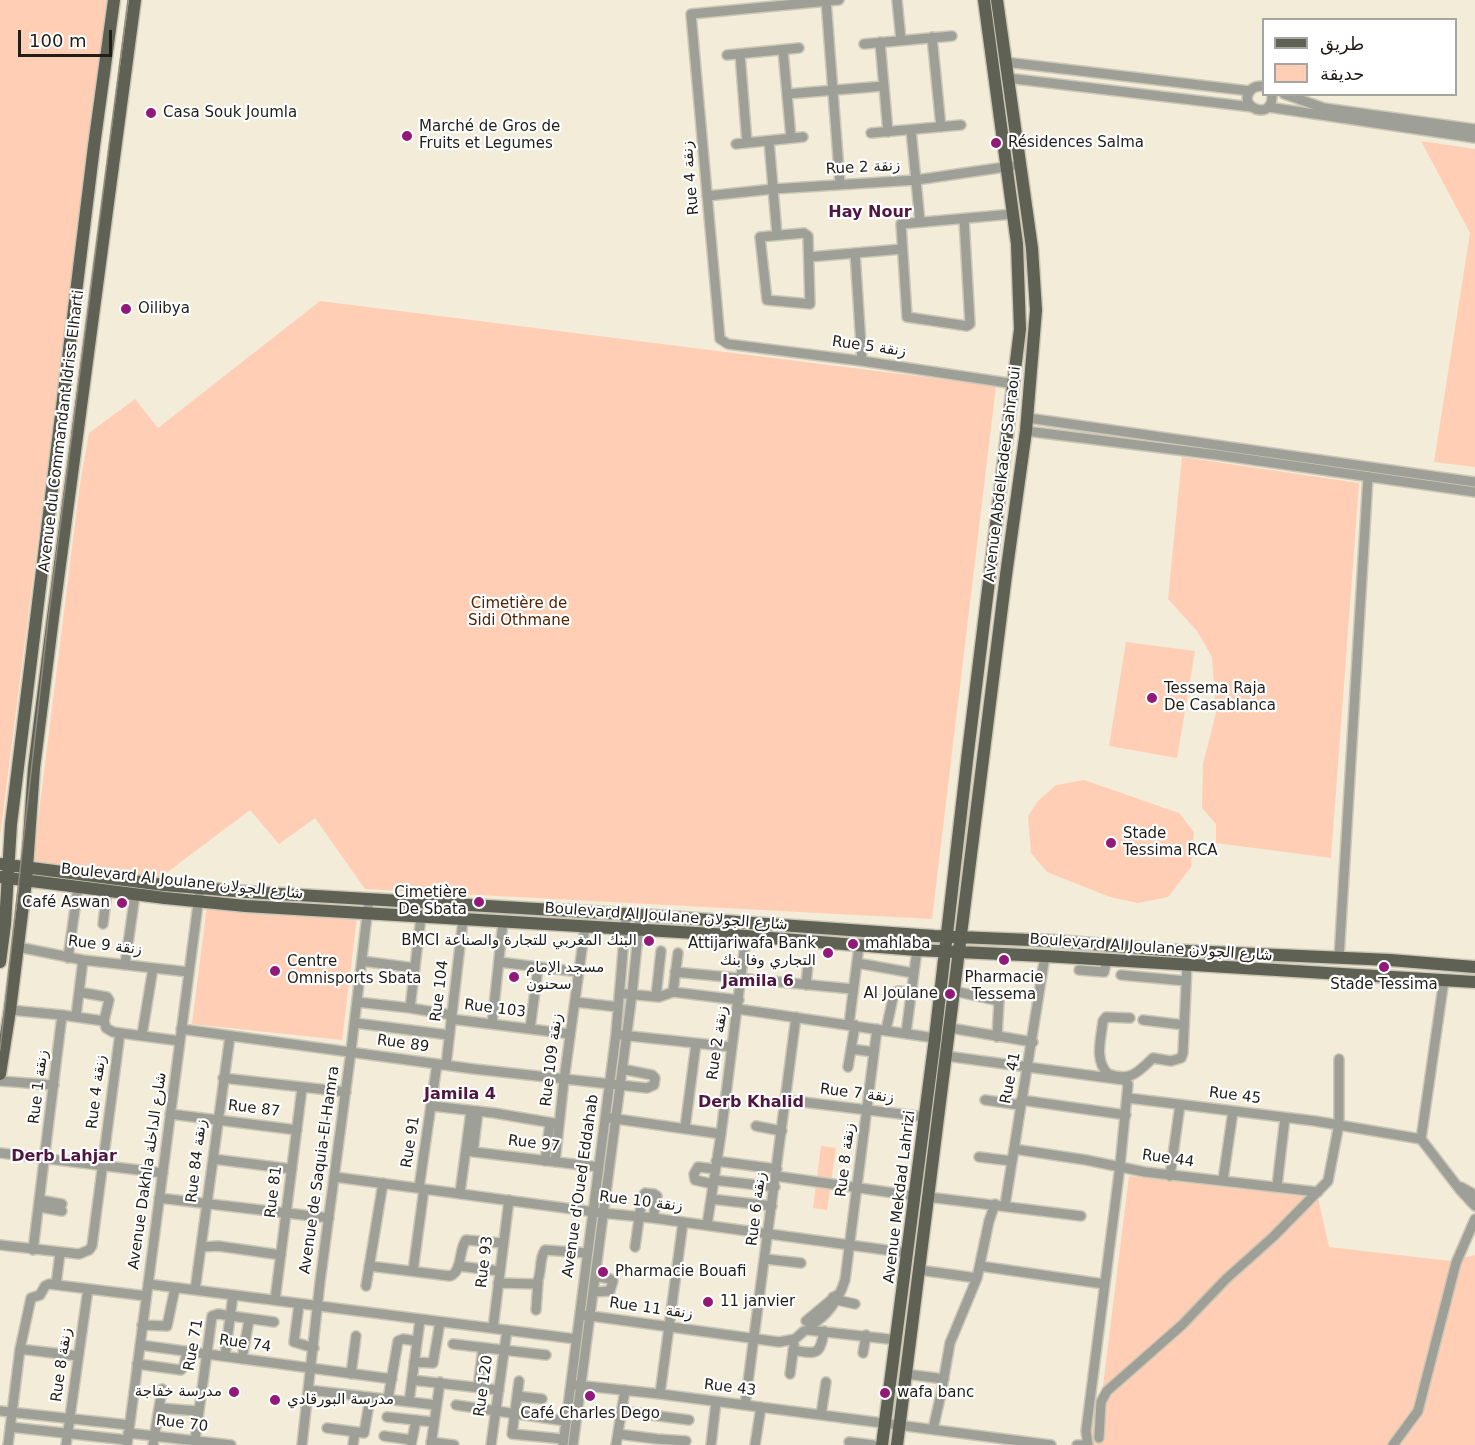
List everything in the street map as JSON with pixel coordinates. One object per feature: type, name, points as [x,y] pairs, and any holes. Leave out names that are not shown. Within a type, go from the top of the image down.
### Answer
[{"type":"main road","name":"Avenue du Commandant Idriss Elharti","points":[[0,962],[4,864],[11,824],[114,0]]},
{"type":"main road","name":"Avenue du Commandant Idriss Elharti","points":[[0,1074],[26,881],[34,768],[47,661],[135,0]]},
{"type":"main road","name":"Avenue Abdelkader Sahraoui","points":[[945,952],[990,572],[1015,384],[1021,313],[1013,214],[984,0]]},
{"type":"main road","name":"Avenue Abdelkader Sahraoui","points":[[959,952],[1006,574],[1028,418],[1036,310],[1032,248],[997,0]]},
{"type":"main road","points":[[998,510],[1015,512]]},
{"type":"main road","points":[[990,572],[1006,574]]},
{"type":"main road","points":[[0,844],[7,836],[11,824]]},
{"type":"main road","name":"Boulevard Al Joulane شارع الجولان","points":[[4,864],[200,889],[1055,941],[1165,950],[1475,967]]},
{"type":"main road","name":"Boulevard Al Joulane شارع الجولان","points":[[4,878],[135,895],[246,906],[746,936],[945,952],[1475,982]]},
{"type":"main road","points":[[246,906],[247,892]]},
{"type":"main road","name":"Avenue Mekdad Lahrizi","points":[[882,1445],[945,952]]},
{"type":"main road","name":"Avenue Mekdad Lahrizi","points":[[897,1445],[959,952]]},
{"type":"street","points":[[839,0],[826,1],[840,184]]},
{"type":"street","points":[[897,0],[901,40]]},
{"type":"street","name":"Rue 4 زنقة","points":[[720,339],[691,14],[826,1]]},
{"type":"street","points":[[864,44],[952,36]]},
{"type":"street","points":[[932,38],[941,127]]},
{"type":"street","points":[[880,42],[888,132]]},
{"type":"street","points":[[727,55],[799,48]]},
{"type":"street","points":[[783,50],[791,138]]},
{"type":"street","points":[[740,54],[747,143]]},
{"type":"street","points":[[1005,62],[1250,91]]},
{"type":"street","points":[[1007,78],[1252,107],[1261,110],[1268,107],[1273,100],[1272,96]]},
{"type":"street","points":[[787,94],[884,86]]},
{"type":"street","points":[[1252,107],[1248,100],[1250,91],[1257,86],[1262,86]]},
{"type":"street","points":[[1290,96],[1324,108],[1475,129]]},
{"type":"street","points":[[1268,107],[1475,138]]},
{"type":"street","points":[[871,133],[961,125]]},
{"type":"street","points":[[911,130],[920,222]]},
{"type":"street","points":[[736,144],[803,137]]},
{"type":"street","points":[[770,141],[777,235]]},
{"type":"street","name":"Rue 2 زنقة","points":[[707,196],[773,189],[916,180],[1020,166]]},
{"type":"street","points":[[964,219],[969,325],[906,317],[901,224],[1013,214]]},
{"type":"street","points":[[807,233],[810,304],[766,299],[760,237],[777,235],[807,233]]},
{"type":"street","points":[[809,257],[902,249]]},
{"type":"street","points":[[855,253],[862,361]]},
{"type":"street","name":"Rue 5 زنقة","points":[[720,339],[728,344],[1015,384]]},
{"type":"street","points":[[1028,418],[1324,465],[1368,477],[1475,492]]},
{"type":"street","points":[[1108,441],[1110,430]]},
{"type":"street","points":[[1026,431],[1475,482]]},
{"type":"street","points":[[1339,958],[1368,477]]},
{"type":"street","points":[[68,958],[78,887]]},
{"type":"street","name":"Avenue Dakhla شارع الداخلة","points":[[128,1436],[200,889]]},
{"type":"street","points":[[103,924],[107,891]]},
{"type":"street","points":[[125,965],[135,895]]},
{"type":"street","name":"Avenue de Saquia-El-Hamra","points":[[302,1445],[369,899]]},
{"type":"street","points":[[626,915],[632,930]]},
{"type":"street","points":[[632,930],[640,915]]},
{"type":"street","points":[[410,1008],[421,918]]},
{"type":"street","name":"Rue 104","points":[[441,1065],[449,1035],[463,920]]},
{"type":"street","points":[[492,1024],[504,922]]},
{"type":"street","name":"Rue 109 زنقة","points":[[550,1161],[564,1080],[585,927]]},
{"type":"street","name":"Avenue d'Oued Eddahab","points":[[573,1445],[576,1339],[587,1253],[616,1118],[622,1069],[619,993],[632,930]]},
{"type":"street","name":"Avenue d'Oued Eddahab","points":[[563,1442],[590,1316],[595,1276],[598,1167],[610,1083],[632,994],[632,930]]},
{"type":"street","name":"Rue 2 زنقة","points":[[707,1225],[746,936]]},
{"type":"street","points":[[848,1067],[859,946]]},
{"type":"street","name":"Rue 9 زنقة","points":[[18,947],[68,958],[189,972]]},
{"type":"street","points":[[906,1033],[917,950]]},
{"type":"street","points":[[656,996],[661,951]]},
{"type":"street","points":[[673,993],[678,952]]},
{"type":"street","name":"Rue 41","points":[[1005,1205],[1045,956]]},
{"type":"street","points":[[76,1016],[83,960]]},
{"type":"street","points":[[1079,970],[1104,972],[1107,960]]},
{"type":"street","points":[[362,961],[415,968]]},
{"type":"street","points":[[499,962],[579,972]]},
{"type":"street","points":[[1143,977],[1144,962]]},
{"type":"street","points":[[856,963],[913,973]]},
{"type":"street","points":[[806,985],[808,964]]},
{"type":"street","points":[[1130,1018],[1107,1017],[1103,1021],[1100,1063],[1108,1074],[1130,1076],[1142,1070],[1153,1058],[1171,1061],[1180,1058],[1183,1053],[1187,965]]},
{"type":"street","points":[[142,1035],[153,968]]},
{"type":"street","points":[[530,1029],[538,968]]},
{"type":"street","points":[[675,972],[854,989]]},
{"type":"street","points":[[1121,975],[1186,981]]},
{"type":"street","points":[[1444,980],[1421,1138],[1456,1185],[1475,1206]]},
{"type":"street","points":[[882,1029],[892,996],[898,991],[940,995]]},
{"type":"street","points":[[954,991],[999,1001],[997,1037]]},
{"type":"street","points":[[79,992],[104,995],[109,1000],[104,1021],[106,1028],[110,1031],[180,1041]]},
{"type":"street","points":[[619,993],[656,996],[673,993],[796,1017],[935,1038]]},
{"type":"street","name":"Rue 103","points":[[357,1002],[410,1008],[492,1024],[570,1034]]},
{"type":"street","points":[[575,1002],[618,1007]]},
{"type":"street","points":[[10,1010],[104,1021]]},
{"type":"street","name":"Rue 1 زنقة","points":[[33,1250],[62,1015]]},
{"type":"street","name":"Rue 6 زنقة","points":[[745,1405],[796,1017]]},
{"type":"street","points":[[1143,1020],[1184,1025]]},
{"type":"street","name":"Rue 89","points":[[355,1023],[449,1035]]},
{"type":"street","points":[[950,1028],[1033,1042]]},
{"type":"street","name":"Rue 89","points":[[182,1029],[564,1080],[647,1088],[654,1085],[655,1078],[652,1075],[622,1069]]},
{"type":"street","name":"Rue 8 زنقة","points":[[836,1297],[845,1280],[874,1052],[882,1029]]},
{"type":"street","name":"Rue 4 زنقة","points":[[60,1254],[79,1254],[89,1250],[94,1241],[120,1033]]},
{"type":"street","points":[[621,1035],[732,1047]]},
{"type":"street","name":"Rue 84 زنقة","points":[[195,1290],[230,1036]]},
{"type":"street","points":[[685,1128],[696,1044]]},
{"type":"street","points":[[851,1049],[874,1052]]},
{"type":"street","points":[[946,1056],[1124,1080],[1128,1084],[1120,1166],[1086,1431],[1082,1445]]},
{"type":"street","points":[[1099,1438],[1101,1402],[1107,1391],[1182,1325],[1226,1279],[1273,1237],[1328,1181],[1339,1124],[1339,1059]]},
{"type":"street","name":"Rue 91","points":[[413,1271],[432,1106],[441,1065]]},
{"type":"street","points":[[223,1078],[345,1092]]},
{"type":"street","points":[[0,1081],[54,1085]]},
{"type":"street","name":"Rue 81","points":[[275,1300],[302,1088]]},
{"type":"street","name":"Rue 45","points":[[1128,1098],[1339,1124],[1421,1138]]},
{"type":"street","name":"Rue 7 زنقة","points":[[786,1100],[925,1117]]},
{"type":"street","points":[[985,1100],[1126,1114]]},
{"type":"street","points":[[1170,1176],[1180,1105]]},
{"type":"street","points":[[432,1106],[555,1123]]},
{"type":"street","points":[[460,1192],[470,1151],[474,1111]]},
{"type":"street","points":[[1223,1180],[1233,1111]]},
{"type":"street","name":"Rue 87","points":[[170,1114],[297,1130]]},
{"type":"street","points":[[605,1118],[721,1134]]},
{"type":"street","points":[[1276,1186],[1285,1118]]},
{"type":"street","points":[[756,1126],[782,1131]]},
{"type":"street","name":"Rue 44","points":[[1014,1149],[1170,1176],[1318,1192]]},
{"type":"street","name":"Rue 97","points":[[470,1151],[598,1167]]},
{"type":"street","points":[[0,1153],[163,1173]]},
{"type":"street","points":[[979,1157],[1012,1161]]},
{"type":"street","points":[[213,1159],[292,1169]]},
{"type":"street","points":[[775,1187],[696,1180],[694,1174],[698,1167],[716,1165],[915,1196]]},
{"type":"street","name":"Rue 10 زنقة","points":[[335,1177],[908,1253]]},
{"type":"street","points":[[366,1287],[383,1183]]},
{"type":"street","points":[[1456,1185],[1475,1195]]},
{"type":"street","points":[[635,1247],[642,1198],[648,1192],[657,1196],[653,1218]]},
{"type":"street","points":[[928,1197],[1082,1216]]},
{"type":"street","points":[[159,1198],[329,1218]]},
{"type":"street","points":[[711,1199],[772,1206]]},
{"type":"street","name":"Rue 93","points":[[493,1328],[509,1200]]},
{"type":"street","points":[[40,1203],[62,1207]]},
{"type":"street","points":[[984,1203],[989,1221]]},
{"type":"street","points":[[933,1430],[950,1342],[977,1278],[989,1221],[995,1204]]},
{"type":"street","points":[[1394,1445],[1418,1411],[1456,1263],[1475,1219]]},
{"type":"street","points":[[660,1394],[683,1222]]},
{"type":"street","points":[[1465,1243],[1475,1233]]},
{"type":"street","points":[[369,1266],[453,1275],[466,1240],[502,1243]]},
{"type":"street","points":[[0,1245],[60,1254],[56,1285]]},
{"type":"street","points":[[202,1247],[218,1246],[281,1255]]},
{"type":"street","points":[[536,1310],[542,1255],[545,1251],[587,1253]]},
{"type":"street","points":[[766,1259],[801,1263]]},
{"type":"street","points":[[458,1266],[499,1270]]},
{"type":"street","points":[[980,1266],[1104,1284]]},
{"type":"street","points":[[919,1270],[977,1278]]},
{"type":"street","points":[[593,1292],[610,1291],[613,1281],[595,1276]]},
{"type":"street","points":[[498,1283],[533,1285],[538,1282]]},
{"type":"street","points":[[8,1445],[28,1301],[33,1296],[42,1293],[47,1284],[146,1296]]},
{"type":"street","points":[[148,1284],[576,1339]]},
{"type":"street","points":[[142,1325],[165,1327],[168,1323],[175,1288]]},
{"type":"street","name":"Rue 8 زنقة","points":[[66,1445],[88,1289]]},
{"type":"street","points":[[225,1356],[233,1295]]},
{"type":"street","points":[[754,1339],[779,1342],[795,1339],[836,1297],[855,1304]]},
{"type":"street","points":[[298,1304],[294,1342],[314,1348]]},
{"type":"street","name":"Rue 71","points":[[195,1440],[212,1316],[218,1314],[230,1317]]},
{"type":"street","name":"Rue 11 زنقة","points":[[579,1314],[754,1339]]},
{"type":"street","points":[[230,1317],[273,1322]]},
{"type":"street","points":[[242,1359],[249,1320]]},
{"type":"street","points":[[409,1402],[420,1320]]},
{"type":"street","points":[[414,1362],[433,1363],[440,1323]]},
{"type":"street","points":[[807,1327],[897,1340]]},
{"type":"street","name":"Rue 120","points":[[491,1445],[507,1330]]},
{"type":"street","points":[[793,1350],[817,1352],[821,1346],[824,1331]]},
{"type":"street","points":[[863,1353],[866,1335]]},
{"type":"street","points":[[351,1374],[356,1336]]},
{"type":"street","points":[[388,1399],[398,1341],[403,1339],[417,1341]]},
{"type":"street","points":[[790,1374],[795,1339]]},
{"type":"street","points":[[453,1344],[546,1356]]},
{"type":"street","name":"Rue 74","points":[[140,1345],[392,1379]]},
{"type":"street","points":[[478,1387],[483,1348]]},
{"type":"street","points":[[20,1349],[78,1356]]},
{"type":"street","points":[[137,1364],[181,1370],[187,1351]]},
{"type":"street","points":[[906,1374],[944,1379]]},
{"type":"street","points":[[412,1380],[499,1390]]},
{"type":"street","points":[[519,1381],[512,1434],[563,1442]]},
{"type":"street","points":[[440,1382],[431,1444],[454,1445]]},
{"type":"street","points":[[821,1415],[826,1382]]},
{"type":"street","name":"Rue 43","points":[[576,1385],[1051,1445]]},
{"type":"street","points":[[154,1440],[162,1389]]},
{"type":"street","points":[[309,1390],[436,1405]]},
{"type":"street","points":[[616,1445],[625,1390]]},
{"type":"street","points":[[517,1396],[542,1399]]},
{"type":"street","points":[[353,1445],[360,1433],[370,1398]]},
{"type":"street","points":[[711,1445],[716,1402]]},
{"type":"street","points":[[456,1405],[566,1421]]},
{"type":"street","points":[[754,1445],[761,1407]]},
{"type":"street","points":[[159,1408],[198,1411]]},
{"type":"street","points":[[0,1411],[69,1420],[128,1436]]},
{"type":"street","points":[[621,1411],[689,1420]]},
{"type":"street","points":[[387,1417],[434,1422]]},
{"type":"street","points":[[384,1436],[411,1443],[416,1420]]},
{"type":"street","points":[[10,1427],[67,1434],[128,1436]]},
{"type":"street","points":[[327,1428],[360,1433]]},
{"type":"street","points":[[618,1434],[661,1442],[687,1441]]},
{"type":"street","name":"Rue 70","points":[[128,1436],[154,1440],[195,1440],[231,1445]]},
{"type":"street","points":[[849,1442],[873,1445]]},
{"type":"green space","points":[[0,0],[107,0],[0,836]]},
{"type":"green space","points":[[1421,141],[1475,149],[1475,467],[1434,462],[1470,233]]},
{"type":"green space","name":"Cimetière de Sidi Othmane","points":[[320,301],[996,386],[932,919],[365,889],[315,818],[279,844],[250,810],[161,877],[37,865],[33,860],[80,484],[89,433],[135,399],[158,428]]},
{"type":"green space","points":[[1182,457],[1359,483],[1331,858],[1216,843],[1216,824],[1202,808],[1203,764],[1216,713],[1212,657],[1197,631],[1168,599]]},
{"type":"green space","name":"Tessema Raja De Casablanca","points":[[1126,642],[1195,651],[1177,758],[1109,746]]},
{"type":"green space","name":"Stade Tessima RCA","points":[[1084,780],[1179,813],[1194,832],[1191,867],[1168,897],[1138,903],[1110,897],[1047,872],[1031,853],[1028,816],[1038,801],[1056,785]]},
{"type":"green space","name":"Centre Omnisports Sbata","points":[[207,906],[357,917],[342,1040],[192,1024]]},
{"type":"green space","points":[[821,1146],[836,1148],[827,1210],[813,1208]]},
{"type":"green space","points":[[1129,1176],[1318,1198],[1329,1247],[1451,1261],[1475,1255],[1475,1445],[1080,1445],[1083,1422],[1101,1402]]},
{"type":"tram line","points":[[0,1050],[48,620],[128,0]]},
{"type":"place","name":"Casa Souk Joumla","points":[[151,113]]},
{"type":"place","name":"Marché de Gros de Fruits et Legumes","points":[[407,136]]},
{"type":"place","name":"Résidences Salma","points":[[996,143]]},
{"type":"place","name":"Oilibya","points":[[126,309]]},
{"type":"place","name":"Tessema Raja De Casablanca","points":[[1152,698]]},
{"type":"place","name":"Stade Tessima RCA","points":[[1111,843]]},
{"type":"place","name":"Cimetière De Sbata","points":[[479,902]]},
{"type":"place","name":"Café Aswan","points":[[122,903]]},
{"type":"place","name":"BMCI البنك المغربي للتجارة والصناعة","points":[[649,941]]},
{"type":"place","name":"mahlaba","points":[[853,944]]},
{"type":"place","name":"Attijariwafa Bank التجاري وفا بنك","points":[[828,953]]},
{"type":"place","name":"Pharmacie Tessema","points":[[1004,960]]},
{"type":"place","name":"Stade Tessima","points":[[1384,967]]},
{"type":"place","name":"Centre Omnisports Sbata","points":[[275,971]]},
{"type":"place","name":"مسجد الإمام سحنون","points":[[514,977]]},
{"type":"place","name":"Al Joulane","points":[[950,994]]},
{"type":"place","name":"Pharmacie Bouafi","points":[[603,1272]]},
{"type":"place","name":"11 janvier","points":[[708,1302]]},
{"type":"place","name":"مدرسة خفاجة","points":[[234,1392]]},
{"type":"place","name":"wafa banc","points":[[885,1393]]},
{"type":"place","name":"Café Charles Dego","points":[[590,1396]]},
{"type":"place","name":"مدرسة البورقادي","points":[[275,1400]]},
{"type":"district","name":"Hay Nour","points":[[870,213]]},
{"type":"district","name":"Jamila 6","points":[[758,982]]},
{"type":"district","name":"Jamila 4","points":[[460,1095]]},
{"type":"district","name":"Derb Khalid","points":[[751,1103]]},
{"type":"district","name":"Derb Lahjar","points":[[64,1157]]}]
